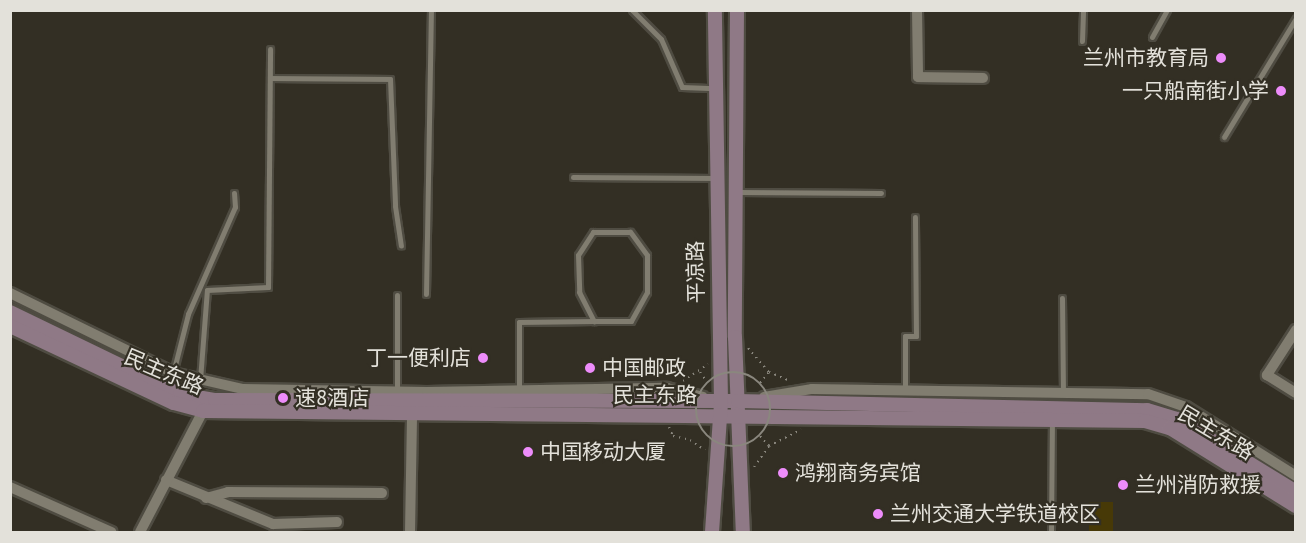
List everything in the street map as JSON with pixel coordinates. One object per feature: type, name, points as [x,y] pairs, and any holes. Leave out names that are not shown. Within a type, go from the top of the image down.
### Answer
[{"type":"main road","name":"平凉路","points":[[712,532],[721,409],[715,10]]},
{"type":"main road","name":"平凉路","points":[[737,10],[738,192],[735,337],[743,475],[743,532]]},
{"type":"main road","name":"民主东路","points":[[10,312],[180,393],[215,400],[721,409],[740,417],[1052,420],[1158,424],[1296,506]]},
{"type":"main road","name":"民主东路","points":[[10,326],[174,403],[203,411],[412,416],[663,417],[721,409],[738,401],[1147,410],[1177,419],[1296,492]]},
{"type":"street","points":[[917,10],[918,77],[983,78]]},
{"type":"street","name":"民主东路","points":[[10,293],[124,346],[173,373],[243,389],[519,392],[667,388],[721,409]]},
{"type":"street","points":[[1296,330],[1267,375],[1296,393]]},
{"type":"street","points":[[117,362],[124,346]]},
{"type":"street","name":"民主东路","points":[[738,401],[812,389],[1148,394],[1166,398],[1296,476]]},
{"type":"street","points":[[140,532],[203,411]]},
{"type":"street","points":[[410,532],[412,416]]},
{"type":"street","points":[[166,480],[273,524],[337,522]]},
{"type":"street","points":[[10,487],[111,532]]},
{"type":"street","points":[[206,498],[228,492],[382,493]]},
{"type":"lane","points":[[426,294],[431,10]]},
{"type":"lane","points":[[632,10],[661,39],[682,87],[715,88]]},
{"type":"lane","points":[[1082,41],[1083,10]]},
{"type":"lane","points":[[1152,37],[1167,10]]},
{"type":"lane","points":[[1224,137],[1296,18]]},
{"type":"lane","points":[[200,381],[207,290],[268,287],[270,49]]},
{"type":"lane","points":[[270,78],[390,79],[395,206],[401,246]]},
{"type":"lane","points":[[573,177],[716,178]]},
{"type":"lane","points":[[738,192],[881,193]]},
{"type":"lane","points":[[173,373],[188,314],[235,207],[237,197],[234,193]]},
{"type":"lane","points":[[905,391],[905,336],[916,336],[915,217]]},
{"type":"lane","points":[[519,392],[519,322],[631,321],[647,292],[647,255],[630,231],[593,232],[579,255],[579,292],[594,321]]},
{"type":"lane","points":[[397,295],[397,392]]},
{"type":"lane","points":[[1062,298],[1064,393]]},
{"type":"lane","points":[[1051,532],[1052,420]]},
{"type":"path","points":[[735,337],[769,372],[760,383]]},
{"type":"path","points":[[734,371],[760,383],[771,410],[760,436],[733,447],[718,444],[706,435],[696,408],[707,382],[734,371]]},
{"type":"path","points":[[700,372],[707,382]]},
{"type":"path","points":[[663,417],[673,436],[700,445],[706,435]]},
{"type":"path","points":[[743,475],[759,464],[769,446],[793,437],[814,418]]},
{"type":"path","points":[[760,436],[769,446]]},
{"type":"shaded area","points":[[1089,502],[1113,502],[1113,532],[1089,532]]},
{"type":"place","name":"兰州市教育局","points":[[1221,58]]},
{"type":"place","name":"一只船南街小学","points":[[1281,91]]},
{"type":"place","name":"丁一便利店","points":[[483,358]]},
{"type":"place","name":"中国邮政","points":[[590,368]]},
{"type":"place","name":"速8酒店","points":[[283,398]]},
{"type":"place","name":"中国移动大厦","points":[[528,452]]},
{"type":"place","name":"鸿翔商务宾馆","points":[[783,473]]},
{"type":"place","name":"兰州消防救援","points":[[1123,485]]},
{"type":"place","name":"兰州交通大学铁道校区","points":[[878,514]]}]
